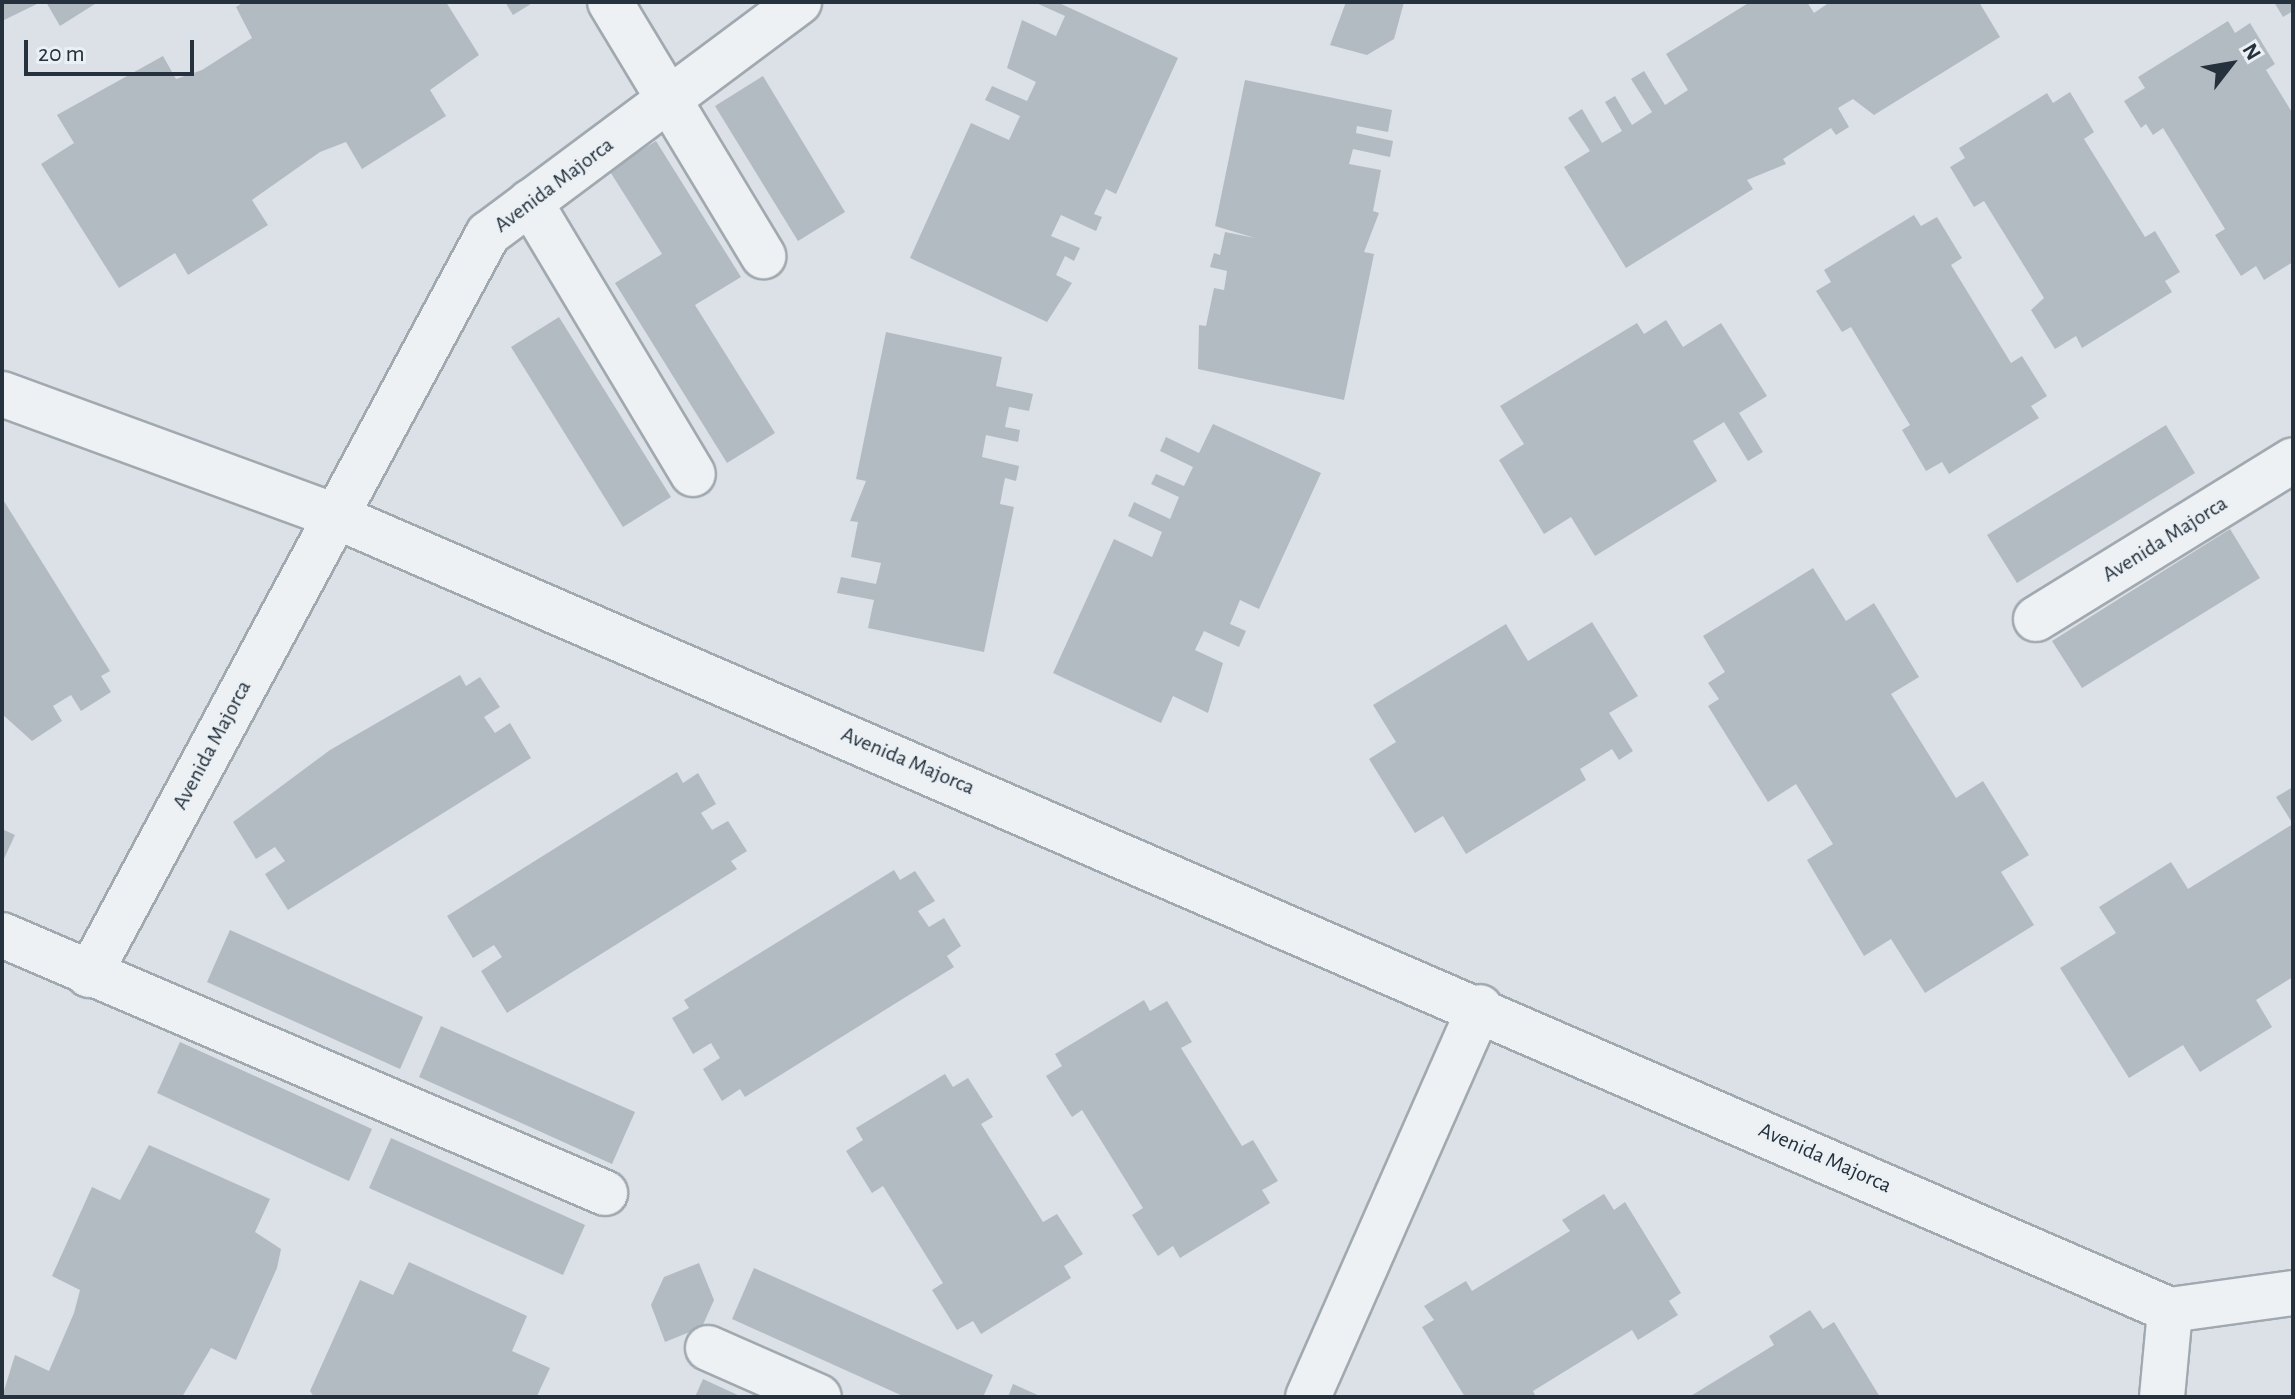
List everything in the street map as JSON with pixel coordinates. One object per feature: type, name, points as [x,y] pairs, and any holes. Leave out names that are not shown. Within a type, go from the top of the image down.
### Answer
[{"type":"street","points":[[610,2],[763,256]]},
{"type":"street","name":"Avenida Majorca","points":[[89,975],[488,234],[799,2]]},
{"type":"street","points":[[530,202],[693,474]]},
{"type":"street","name":"Avenida Majorca","points":[[2,394],[335,516],[1480,1007],[2170,1310]]},
{"type":"street","name":"Avenida Majorca","points":[[2036,619],[2293,460]]},
{"type":"street","points":[[2,935],[89,975],[605,1193]]},
{"type":"street","points":[[1308,1397],[1480,1007]]},
{"type":"street","points":[[2162,1397],[2170,1310],[2293,1293]]},
{"type":"street","points":[[708,1348],[819,1397]]},
{"type":"building","points":[[2,2],[41,2],[2,21]]},
{"type":"building","points":[[46,2],[98,2],[60,26]]},
{"type":"building","points":[[244,2],[446,2],[479,55],[430,90],[446,116],[362,169],[346,142],[320,152],[252,200],[268,225],[188,275],[175,253],[119,288],[41,164],[74,143],[57,115],[163,56],[176,79],[202,70],[252,38],[236,7]]},
{"type":"building","points":[[505,2],[534,2],[513,15]]},
{"type":"building","points":[[1034,2],[1057,2],[1178,58],[1116,194],[1106,189],[1094,214],[1102,217],[1096,231],[1061,215],[1051,236],[1080,248],[1074,261],[1065,256],[1056,275],[1072,283],[1047,322],[910,258],[971,123],[1009,140],[1020,116],[985,100],[992,86],[1027,101],[1036,82],[1007,68],[1022,20],[1056,36],[1065,16]]},
{"type":"building","points":[[1346,2],[1404,2],[1394,39],[1367,55],[1330,45]]},
{"type":"building","points":[[1750,2],[1807,2],[1814,13],[1830,2],[1979,2],[2000,37],[1874,115],[1853,99],[1838,108],[1849,127],[1836,135],[1831,128],[1783,159],[1786,164],[1747,180],[1753,189],[1626,268],[1564,167],[1590,151],[1568,118],[1582,109],[1602,143],[1622,131],[1605,102],[1615,96],[1632,125],[1652,112],[1631,79],[1644,71],[1665,105],[1688,90],[1666,54]]},
{"type":"building","points":[[2274,2],[2293,2],[2293,11],[2283,17]]},
{"type":"building","points":[[2228,21],[2235,33],[2250,23],[2275,64],[2266,70],[2293,114],[2293,262],[2264,280],[2256,266],[2241,276],[2215,235],[2225,229],[2163,128],[2153,135],[2146,124],[2141,128],[2124,101],[2145,88],[2138,77]]},
{"type":"building","points":[[763,76],[845,212],[798,241],[715,106]]},
{"type":"building","points":[[1245,80],[1392,110],[1388,132],[1357,126],[1356,133],[1393,141],[1390,157],[1353,149],[1349,164],[1381,170],[1373,211],[1379,213],[1364,252],[1374,254],[1344,400],[1198,369],[1199,325],[1206,326],[1214,288],[1224,290],[1227,271],[1210,267],[1214,253],[1220,255],[1225,232],[1255,238],[1215,226]]},
{"type":"building","points":[[2070,92],[2094,132],[2084,139],[2145,237],[2155,231],[2180,272],[2165,281],[2172,292],[2082,348],[2076,336],[2055,349],[2031,310],[2044,298],[1984,201],[1974,207],[1950,167],[1965,158],[1959,148],[2047,93],[2053,103]]},
{"type":"building","points":[[656,141],[741,277],[695,305],[775,433],[727,463],[615,283],[662,254],[609,170]]},
{"type":"building","points":[[1914,215],[1921,226],[1937,217],[1962,258],[1951,265],[2011,363],[2022,356],[2047,396],[2031,406],[2039,418],[1949,474],[1942,462],[1926,471],[1902,430],[1910,425],[1851,327],[1842,332],[1816,291],[1831,282],[1824,270]]},
{"type":"building","points":[[559,317],[671,497],[623,527],[511,347]]},
{"type":"building","points":[[1666,320],[1683,347],[1721,323],[1767,396],[1739,413],[1763,452],[1748,461],[1724,422],[1693,441],[1717,481],[1595,556],[1571,517],[1544,534],[1499,460],[1524,444],[1500,406],[1637,323],[1644,334]]},
{"type":"building","points":[[886,332],[1002,357],[996,386],[1033,394],[1029,411],[1009,407],[1005,427],[1020,430],[1018,442],[986,435],[982,457],[1019,466],[1016,481],[1005,478],[1000,504],[1014,507],[984,652],[868,628],[874,600],[837,593],[841,577],[876,584],[881,563],[851,557],[858,522],[850,521],[866,481],[856,479]]},
{"type":"building","points":[[1213,424],[1321,473],[1259,609],[1240,600],[1230,624],[1246,631],[1239,647],[1204,631],[1195,650],[1223,663],[1208,713],[1173,696],[1161,723],[1053,673],[1114,539],[1152,557],[1162,532],[1128,516],[1134,502],[1170,519],[1179,497],[1151,484],[1156,474],[1184,486],[1193,467],[1160,451],[1166,437],[1199,453]]},
{"type":"building","points":[[2166,425],[2195,473],[2017,583],[1987,535]]},
{"type":"building","points":[[2,498],[110,671],[101,676],[111,692],[81,711],[71,695],[53,706],[62,721],[32,741],[2,714]]},
{"type":"building","points":[[2230,529],[2260,578],[2082,688],[2052,641]]},
{"type":"building","points":[[1813,568],[1846,621],[1874,603],[1919,677],[1891,694],[1956,798],[1983,781],[2029,855],[2001,872],[2034,925],[1925,993],[1891,939],[1864,956],[1807,860],[1833,844],[1796,784],[1768,802],[1708,706],[1719,699],[1708,683],[1725,672],[1703,636]]},
{"type":"building","points":[[1592,622],[1638,696],[1609,713],[1633,751],[1619,760],[1612,749],[1580,769],[1586,780],[1466,854],[1443,816],[1415,833],[1369,759],[1396,742],[1373,705],[1506,624],[1528,661]]},
{"type":"building","points":[[460,675],[466,686],[480,677],[500,707],[484,717],[495,733],[510,723],[531,758],[288,910],[265,874],[285,861],[275,847],[256,859],[233,822],[330,750]]},
{"type":"building","points":[[677,772],[683,783],[698,773],[716,804],[701,813],[712,830],[728,821],[747,851],[731,861],[737,869],[507,1013],[481,971],[502,957],[494,945],[473,958],[447,916]]},
{"type":"building","points":[[2293,787],[2293,824],[2276,797]]},
{"type":"building","points":[[2293,824],[2293,977],[2256,1000],[2272,1027],[2200,1072],[2183,1045],[2129,1078],[2060,968],[2116,933],[2099,907],[2171,862],[2188,889]]},
{"type":"building","points":[[2,829],[15,835],[2,863]]},
{"type":"building","points":[[894,870],[900,880],[915,871],[935,901],[918,911],[929,927],[944,918],[961,946],[947,956],[954,967],[745,1097],[740,1089],[722,1101],[703,1069],[720,1058],[711,1043],[693,1054],[672,1018],[689,1008],[684,1000]]},
{"type":"building","points":[[230,930],[423,1017],[400,1069],[207,982]]},
{"type":"building","points":[[1144,1000],[1150,1011],[1167,1001],[1192,1042],[1181,1048],[1242,1146],[1253,1140],[1278,1181],[1262,1190],[1270,1203],[1180,1258],[1173,1246],[1158,1256],[1132,1215],[1143,1208],[1082,1110],[1072,1117],[1046,1076],[1062,1066],[1055,1054]]},
{"type":"building","points":[[441,1026],[635,1112],[612,1164],[419,1077]]},
{"type":"building","points":[[180,1042],[372,1129],[349,1181],[157,1093]]},
{"type":"building","points":[[945,1074],[953,1087],[968,1078],[993,1117],[981,1124],[1043,1222],[1057,1214],[1083,1254],[1064,1266],[1071,1278],[981,1334],[973,1321],[957,1330],[932,1290],[943,1283],[883,1186],[872,1193],[846,1151],[863,1140],[856,1128]]},
{"type":"building","points":[[391,1138],[585,1225],[563,1275],[369,1188]]},
{"type":"building","points":[[149,1145],[270,1199],[255,1232],[281,1249],[277,1268],[236,1360],[211,1348],[182,1397],[2,1397],[15,1355],[49,1371],[74,1313],[80,1290],[52,1276],[92,1187],[120,1200]]},
{"type":"building","points":[[1604,1194],[1614,1210],[1625,1202],[1681,1293],[1669,1301],[1678,1315],[1638,1340],[1632,1330],[1533,1391],[1536,1397],[1465,1397],[1422,1327],[1434,1320],[1424,1306],[1466,1281],[1472,1291],[1570,1231],[1562,1220]]},
{"type":"building","points":[[409,1262],[527,1316],[512,1351],[550,1368],[537,1396],[314,1397],[310,1391],[360,1280],[393,1295]]},
{"type":"building","points":[[699,1263],[714,1300],[702,1327],[665,1342],[651,1305],[664,1277]]},
{"type":"building","points":[[754,1268],[993,1375],[983,1397],[905,1397],[732,1319]]},
{"type":"building","points":[[1810,1310],[1823,1329],[1834,1322],[1880,1397],[1689,1397],[1774,1345],[1769,1336]]},
{"type":"building","points":[[703,1379],[742,1397],[695,1397]]},
{"type":"building","points":[[1013,1384],[1042,1397],[1008,1397]]}]
